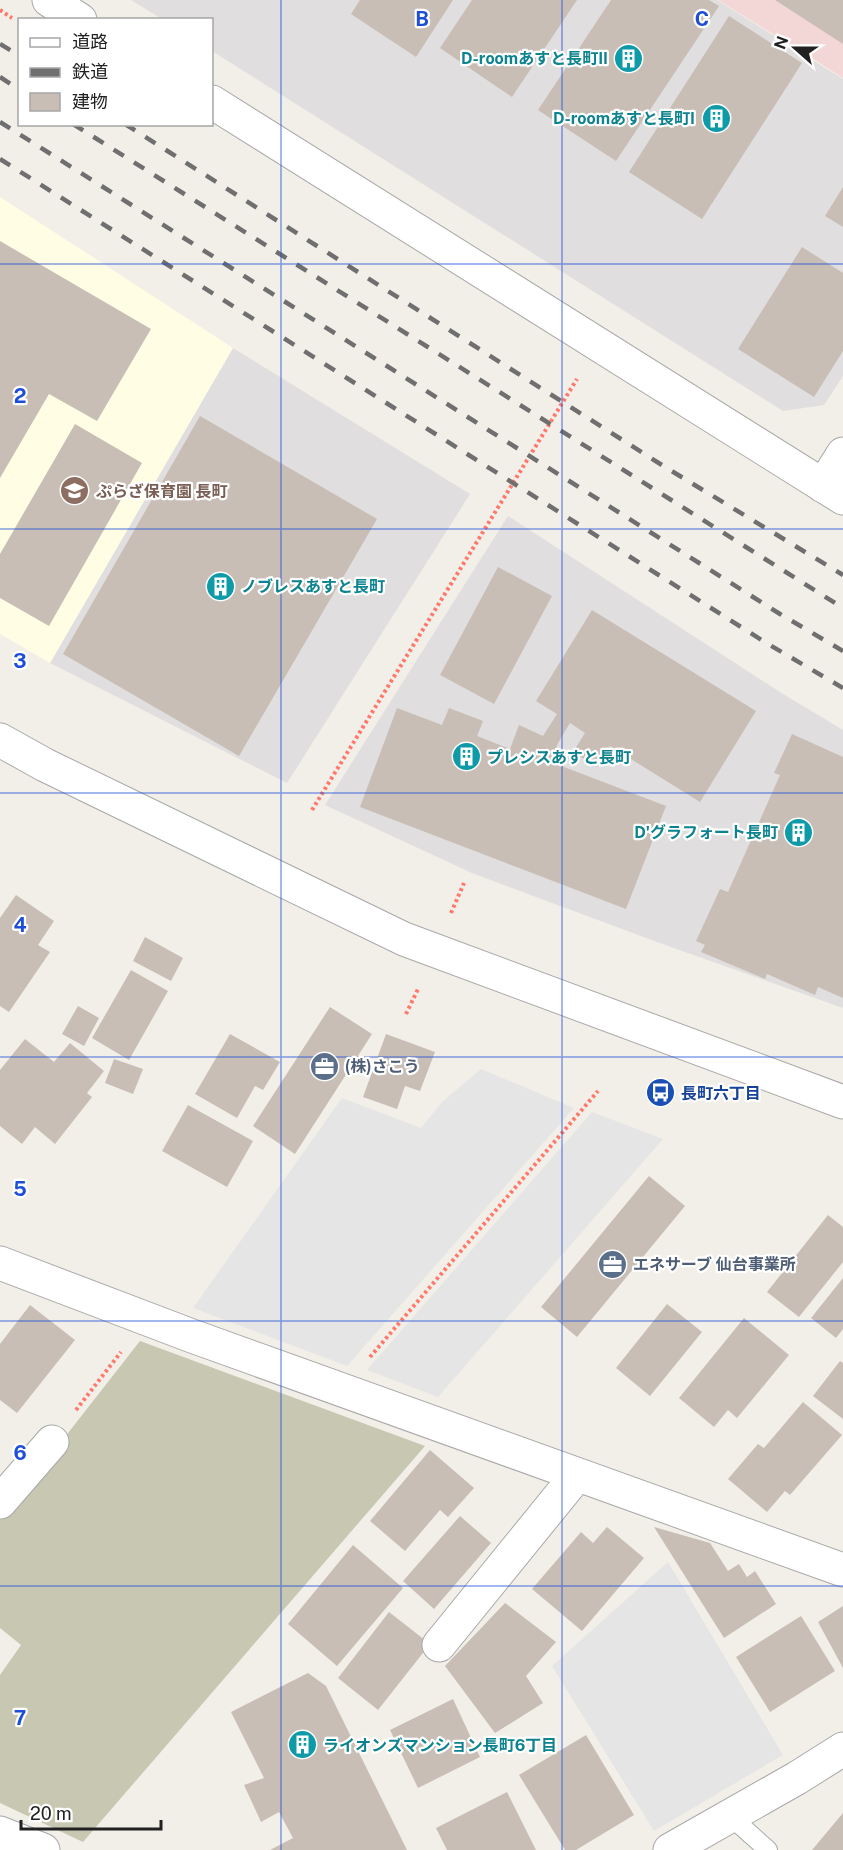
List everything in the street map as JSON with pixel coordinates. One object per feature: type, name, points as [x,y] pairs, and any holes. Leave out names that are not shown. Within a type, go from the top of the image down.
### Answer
[{"type":"street","points":[[48,0],[77,18]]},
{"type":"street","points":[[213,103],[833,492],[843,454]]},
{"type":"street","points":[[0,740],[55,770],[404,939],[843,1102]]},
{"type":"street","points":[[0,1263],[147,1319],[843,1570]]},
{"type":"street","points":[[0,1502],[52,1442]]},
{"type":"street","points":[[439,1645],[577,1475]]},
{"type":"street","points":[[670,1850],[843,1749]]},
{"type":"street","points":[[0,1833],[43,1850]]},
{"type":"lane","points":[[730,1816],[768,1850]]},
{"type":"path","points":[[312,810],[581,371]]},
{"type":"path","points":[[449,917],[464,883]]},
{"type":"path","points":[[406,1014],[421,982]]},
{"type":"path","points":[[342,1389],[598,1091]]},
{"type":"path","points":[[52,1442],[147,1319]]},
{"type":"shaded area","points":[[131,0],[717,0],[843,79],[843,376],[824,405],[783,411],[213,52],[213,18],[160,18]]},
{"type":"shaded area","points":[[718,0],[843,0],[843,78],[818,62]]},
{"type":"shaded area","name":"ぷらざ保育園 長町","points":[[0,197],[233,348],[50,663],[0,634]]},
{"type":"shaded area","points":[[233,348],[470,494],[287,783],[50,663]]},
{"type":"shaded area","points":[[508,516],[783,694],[843,730],[843,1008],[472,873],[325,805]]},
{"type":"shaded area","points":[[481,1069],[574,1108],[347,1366],[193,1308],[342,1098],[421,1128],[442,1102]]},
{"type":"shaded area","points":[[592,1112],[663,1139],[438,1397],[367,1370]]},
{"type":"shaded area","points":[[140,1341],[425,1446],[83,1842],[0,1803],[0,1675],[21,1645],[0,1628],[0,1520]]},
{"type":"shaded area","points":[[668,1562],[783,1755],[654,1831],[552,1666]]},
{"type":"building","points":[[360,0],[453,0],[416,57],[351,14]]},
{"type":"building","points":[[472,0],[577,0],[512,97],[440,48]]},
{"type":"building","name":"D-roomあすと長町II","points":[[611,0],[709,0],[719,6],[616,161],[538,110]]},
{"type":"building","points":[[775,0],[843,0],[843,44]]},
{"type":"building","name":"D-roomあすと長町I","points":[[729,16],[802,63],[702,219],[629,172]]},
{"type":"building","points":[[843,187],[843,227],[825,216]]},
{"type":"building","points":[[0,241],[151,329],[97,421],[49,394],[0,478]]},
{"type":"building","points":[[802,247],[843,273],[843,351],[814,397],[738,349]]},
{"type":"building","name":"ノブレスあすと長町","points":[[200,416],[377,519],[239,756],[63,654]]},
{"type":"building","points":[[75,424],[142,463],[49,626],[0,598],[0,554]]},
{"type":"building","points":[[498,567],[552,596],[494,704],[440,675]]},
{"type":"building","name":"プレシスあすと長町","points":[[592,610],[756,711],[700,802],[610,746],[597,767],[573,752],[585,733],[570,723],[558,743],[551,762],[666,806],[626,909],[360,807],[397,708],[442,725],[449,708],[483,721],[477,736],[510,749],[519,725],[543,736],[557,714],[536,701]]},
{"type":"building","name":"D'グラフォート長町","points":[[792,734],[843,757],[843,998],[818,987],[815,995],[767,974],[765,979],[701,952],[705,945],[696,941],[720,889],[728,892],[780,775],[774,773]]},
{"type":"building","points":[[16,895],[54,921],[38,945],[50,952],[9,1012],[0,1006],[0,918]]},
{"type":"building","points":[[145,937],[183,958],[171,981],[133,961]]},
{"type":"building","points":[[131,970],[168,991],[129,1060],[92,1038]]},
{"type":"building","points":[[78,1006],[99,1018],[84,1046],[62,1034]]},
{"type":"building","points":[[330,1007],[372,1034],[295,1154],[253,1126]]},
{"type":"building","points":[[230,1034],[280,1062],[263,1090],[255,1086],[237,1118],[195,1094]]},
{"type":"building","points":[[386,1034],[435,1052],[420,1091],[405,1086],[397,1109],[363,1097]]},
{"type":"building","points":[[25,1039],[54,1062],[70,1043],[104,1071],[87,1093],[92,1097],[55,1144],[35,1127],[22,1144],[0,1126],[0,1070]]},
{"type":"building","points":[[114,1059],[143,1069],[133,1094],[105,1083]]},
{"type":"building","points":[[188,1105],[253,1141],[227,1187],[162,1151]]},
{"type":"building","points":[[649,1176],[685,1206],[577,1337],[541,1307]]},
{"type":"building","points":[[828,1215],[843,1227],[843,1262],[799,1317],[767,1292]]},
{"type":"building","points":[[843,1278],[843,1329],[836,1338],[811,1318]]},
{"type":"building","points":[[667,1304],[702,1332],[650,1396],[616,1368]]},
{"type":"building","points":[[30,1305],[75,1340],[17,1413],[0,1400],[0,1344]]},
{"type":"building","points":[[744,1318],[789,1355],[737,1418],[728,1410],[714,1427],[679,1398]]},
{"type":"building","points":[[840,1361],[843,1363],[843,1419],[813,1396]]},
{"type":"building","points":[[803,1402],[842,1435],[790,1495],[785,1491],[767,1512],[728,1479],[758,1444],[764,1448]]},
{"type":"building","points":[[430,1450],[474,1488],[448,1517],[440,1510],[405,1551],[370,1521]]},
{"type":"building","points":[[460,1516],[491,1543],[434,1609],[403,1581]]},
{"type":"building","points":[[607,1527],[644,1558],[582,1631],[532,1589],[581,1532],[593,1543]]},
{"type":"building","points":[[654,1527],[710,1543],[728,1571],[739,1564],[747,1577],[755,1571],[776,1604],[724,1638]]},
{"type":"building","points":[[353,1545],[403,1588],[337,1666],[288,1624]]},
{"type":"building","points":[[505,1603],[556,1642],[526,1676],[543,1703],[495,1733],[445,1666]]},
{"type":"building","points":[[843,1606],[843,1668],[818,1622]]},
{"type":"building","points":[[389,1612],[430,1644],[378,1710],[338,1678]]},
{"type":"building","points":[[801,1616],[835,1671],[770,1712],[736,1657]]},
{"type":"building","name":"ライオンズマンション長町6丁目","points":[[308,1673],[326,1686],[407,1850],[270,1850],[293,1838],[279,1812],[261,1822],[244,1785],[264,1778],[231,1712]]},
{"type":"building","points":[[453,1699],[480,1757],[418,1788],[390,1730]]},
{"type":"building","points":[[586,1735],[634,1815],[576,1850],[565,1850],[519,1775]]},
{"type":"building","points":[[507,1792],[536,1850],[447,1850],[436,1828]]},
{"type":"building","points":[[843,1813],[843,1850],[812,1850]]},
{"type":"railway","points":[[0,44],[18,55]]},
{"type":"railway","points":[[0,77],[18,89]]},
{"type":"railway","points":[[0,122],[780,614],[843,651]]},
{"type":"railway","points":[[76,126],[843,608]]},
{"type":"railway","points":[[128,126],[665,467],[843,575]]},
{"type":"railway","points":[[0,159],[768,644],[843,688]]},
{"type":"place","name":"D-roomあすと長町II","points":[[629,58]]},
{"type":"place","name":"D-roomあすと長町I","points":[[716,118]]},
{"type":"place","name":"ぷらざ保育園 長町","points":[[75,491]]},
{"type":"place","name":"ノブレスあすと長町","points":[[220,586]]},
{"type":"place","name":"プレシスあすと長町","points":[[466,757]]},
{"type":"place","name":"D'グラフォート長町","points":[[799,832]]},
{"type":"place","name":"(株)さこう","points":[[324,1066]]},
{"type":"place","name":"長町六丁目","points":[[660,1093]]},
{"type":"place","name":"エネサーブ 仙台事業所","points":[[612,1264]]},
{"type":"place","name":"ライオンズマンション長町6丁目","points":[[302,1745]]}]
